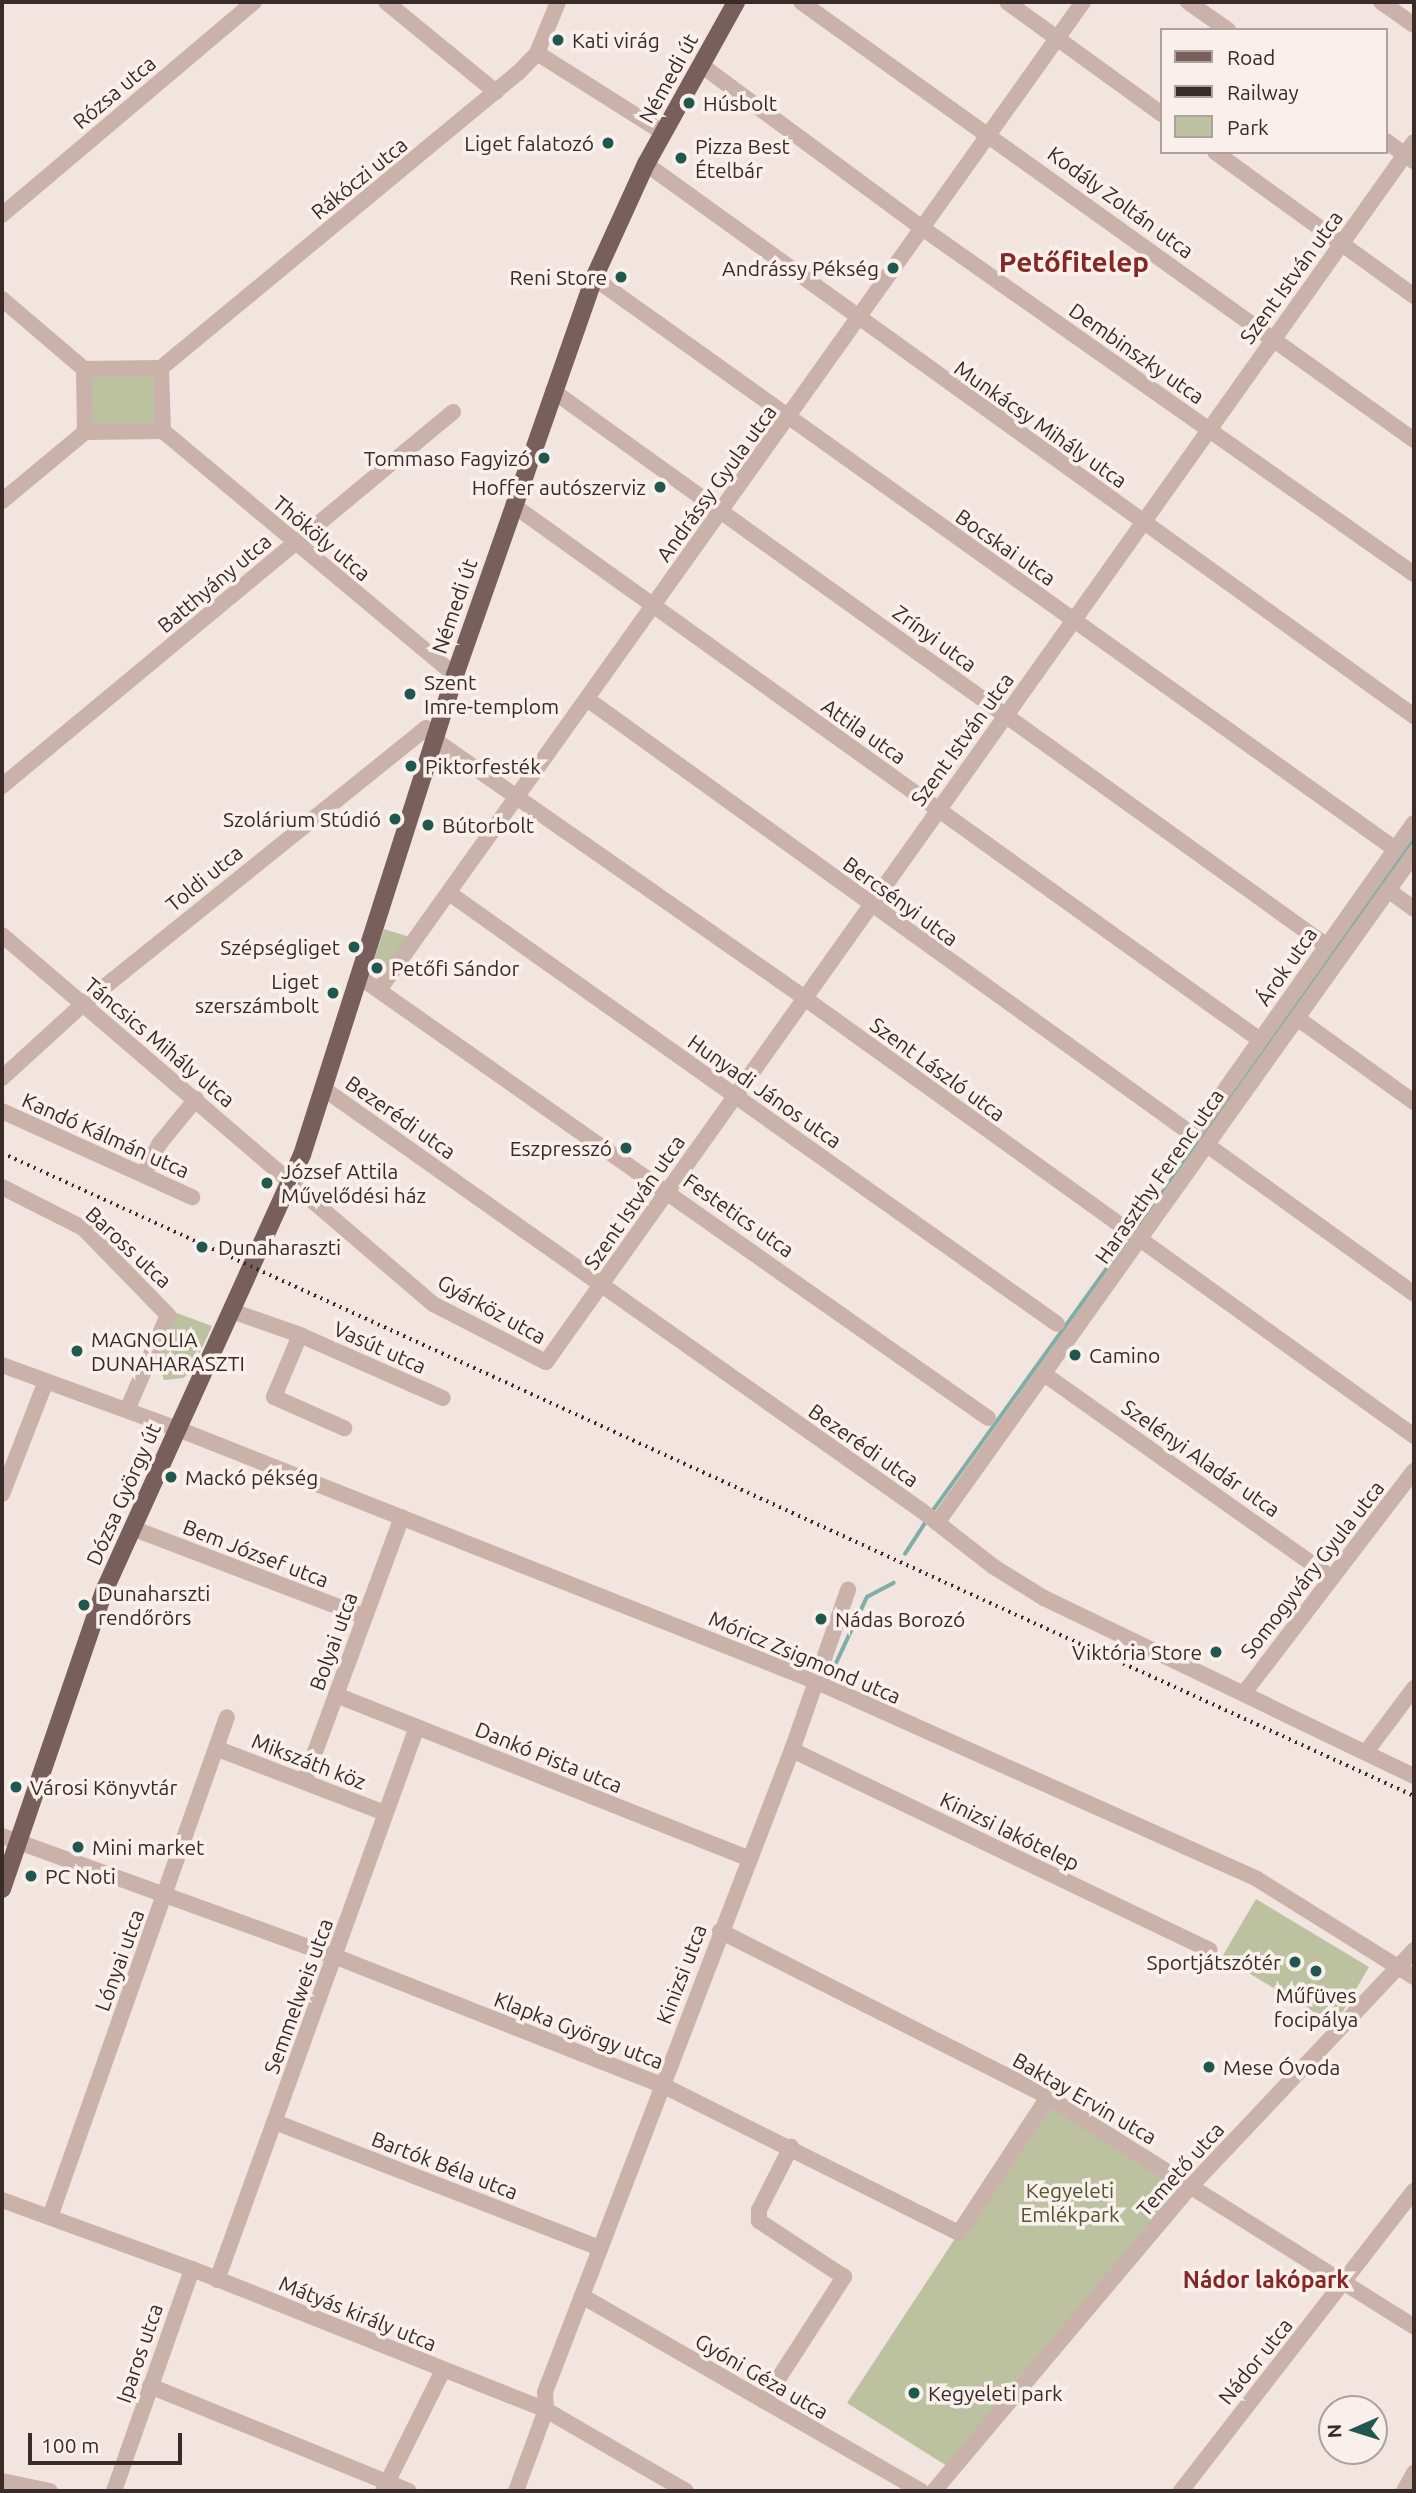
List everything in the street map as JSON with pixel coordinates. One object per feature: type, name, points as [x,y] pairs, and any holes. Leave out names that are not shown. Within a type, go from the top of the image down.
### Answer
[{"type":"main road","name":"Némedi út","points":[[244,1283],[291,1181],[324,1089],[455,675],[552,391],[594,278],[646,164],[736,2]]},
{"type":"main road","name":"Dózsa György út","points":[[2,1889],[10,1838],[81,1651],[132,1528],[244,1283]]},
{"type":"street","name":"Rózsa utca","points":[[2,215],[254,2]]},
{"type":"street","points":[[386,2],[496,92]]},
{"type":"street","name":"Rákóczi utca","points":[[161,368],[496,92],[537,53],[558,2]]},
{"type":"street","name":"Kodály Zoltán utca","points":[[801,2],[989,133],[1414,439]]},
{"type":"street","points":[[1007,2],[1160,113]]},
{"type":"street","name":"Andrássy Gyula utca","points":[[381,987],[719,511],[925,230],[989,133],[1083,2]]},
{"type":"street","points":[[1188,2],[1225,28]]},
{"type":"street","points":[[1381,2],[1414,25]]},
{"type":"street","points":[[537,53],[664,133]]},
{"type":"street","name":"Dembinszky utca","points":[[701,65],[925,230],[1414,574]]},
{"type":"street","points":[[1388,142],[1411,152]]},
{"type":"street","name":"Szent István utca","points":[[546,1362],[1273,338],[1411,152]]},
{"type":"street","points":[[1218,154],[1414,296]]},
{"type":"street","name":"Munkácsy Mihály utca","points":[[646,164],[859,321],[1414,716]]},
{"type":"street","name":"Bocskai utca","points":[[594,278],[788,420],[1395,849]]},
{"type":"street","points":[[2,299],[84,369],[161,368],[163,430],[85,432],[2,500]]},
{"type":"street","points":[[84,369],[85,432]]},
{"type":"street","name":"Zrínyi utca","points":[[552,391],[1327,946]]},
{"type":"street","name":"Batthyány utca","points":[[2,786],[453,412]]},
{"type":"street","name":"Thököly utca","points":[[163,430],[455,675]]},
{"type":"street","name":"Attila utca","points":[[513,505],[1260,1040]]},
{"type":"street","name":"Bercsényi utca","points":[[587,699],[1193,1135]]},
{"type":"street","name":"Toldi utca","points":[[2,1078],[83,1004],[422,727],[435,740]]},
{"type":"street","name":"Szent László utca","points":[[435,740],[803,997],[1414,1436]]},
{"type":"street","name":"Árok utca","points":[[1193,1135],[1414,823]]},
{"type":"street","name":"Haraszthy Ferenc utca","points":[[937,1523],[1414,854]]},
{"type":"street","points":[[1388,890],[1414,909]]},
{"type":"street","name":"Hunyadi János utca","points":[[449,893],[1057,1324]]},
{"type":"street","name":"Táncsics Mihály utca","points":[[2,934],[291,1181]]},
{"type":"street","name":"Festetics utca","points":[[361,978],[381,987],[988,1418]]},
{"type":"street","points":[[1297,1018],[1414,1102]]},
{"type":"street","name":"Bezerédi utca","points":[[324,1089],[937,1523],[994,1567],[1044,1598],[1414,1776]]},
{"type":"street","points":[[144,1174],[160,1143],[196,1099]]},
{"type":"street","name":"Kandó Kálmán utca","points":[[2,1111],[192,1197]]},
{"type":"street","points":[[1207,1145],[1414,1294]]},
{"type":"street","name":"Gyárköz utca","points":[[291,1181],[433,1304],[546,1362]]},
{"type":"street","name":"Baross utca","points":[[2,1186],[83,1228],[169,1315],[127,1410]]},
{"type":"street","name":"Vasút utca","points":[[232,1311],[300,1335],[443,1398]]},
{"type":"street","name":"Vasút utca","points":[[300,1335],[274,1397],[344,1428]]},
{"type":"street","name":"Móricz Zsigmond utca","points":[[2,1365],[178,1429],[817,1682],[1257,1879],[1414,1977]]},
{"type":"street","name":"Szelényi Aladár utca","points":[[1044,1374],[1332,1578]]},
{"type":"street","points":[[2,1494],[46,1381]]},
{"type":"street","name":"Somogyváry Gyula utca","points":[[1244,1693],[1414,1471]]},
{"type":"street","name":"Bolyai utca","points":[[305,1779],[402,1517]]},
{"type":"street","name":"Bem József utca","points":[[132,1528],[365,1617]]},
{"type":"street","name":"Kinizsi utca","points":[[516,2491],[546,2410],[545,2392],[747,1858],[792,1750],[848,1590]]},
{"type":"street","points":[[1366,1752],[1414,1688]]},
{"type":"street","name":"Dankó Pista utca","points":[[336,1695],[747,1858]]},
{"type":"street","name":"Lónyai utca","points":[[50,2217],[228,1717]]},
{"type":"street","name":"Semmelweis utca","points":[[218,2280],[416,1727]]},
{"type":"street","name":"Mikszáth köz","points":[[218,1749],[305,1779],[385,1813]]},
{"type":"street","name":"Kinizsi lakótelep","points":[[792,1750],[1210,1950]]},
{"type":"street","name":"Klapka György utca","points":[[10,1838],[334,1956],[662,2085],[959,2233],[1048,2098]]},
{"type":"street","name":"Baktay Ervin utca","points":[[720,1931],[1048,2098],[1191,2186],[1343,2286],[1414,2327]]},
{"type":"street","name":"Temető utca","points":[[934,2491],[1191,2186],[1396,1965],[1414,1950]]},
{"type":"street","name":"Bartók Béla utca","points":[[275,2122],[600,2248]]},
{"type":"street","points":[[764,2401],[844,2277],[759,2221],[759,2210],[791,2147]]},
{"type":"street","name":"Nádor utca","points":[[1181,2491],[1343,2286],[1414,2191]]},
{"type":"street","name":"Mátyás király utca","points":[[2,2200],[192,2269],[546,2410],[686,2491]]},
{"type":"street","name":"Iparos utca","points":[[114,2491],[192,2269]]},
{"type":"street","name":"Gyóni Géza utca","points":[[582,2296],[921,2491]]},
{"type":"street","points":[[386,2487],[443,2370]]},
{"type":"street","points":[[150,2386],[386,2487],[409,2491]]},
{"type":"street","points":[[1404,2491],[1414,2473]]},
{"type":"street","points":[[2,2481],[50,2491]]},
{"type":"green space","points":[[90,372],[149,372],[156,378],[158,423],[150,429],[94,429],[86,423]]},
{"type":"green space","points":[[384,929],[410,937],[383,972],[372,966]]},
{"type":"green space","points":[[174,1312],[212,1326],[191,1372],[183,1378],[164,1380],[156,1356]]},
{"type":"green space","name":"Sportjátszótér","points":[[1256,1899],[1369,1967],[1335,2025],[1222,1957]]},
{"type":"green space","name":"Kegyeleti Emlékpark","points":[[1048,2097],[1191,2186],[947,2466],[847,2403]]},
{"type":"waterway","points":[[1138,1227],[1414,838]]},
{"type":"waterway","points":[[934,1509],[1125,1243]]},
{"type":"waterway","points":[[905,1554],[925,1523]]},
{"type":"waterway","points":[[830,1676],[867,1597],[893,1583]]},
{"type":"railway","points":[[2,1153],[1414,1796]]},
{"type":"place","name":"Kati virág","points":[[558,40]]},
{"type":"place","name":"Húsbolt","points":[[689,103]]},
{"type":"place","name":"Liget falatozó","points":[[608,143]]},
{"type":"place","name":"Pizza Best Ételbár","points":[[681,158]]},
{"type":"place","name":"Andrássy Pékség","points":[[893,268]]},
{"type":"place","name":"Reni Store","points":[[621,277]]},
{"type":"place","name":"Tommaso Fagyizó","points":[[544,458]]},
{"type":"place","name":"Hoffer autószerviz","points":[[660,487]]},
{"type":"place","name":"Szent Imre-templom","points":[[410,694]]},
{"type":"place","name":"Piktorfesték","points":[[411,766]]},
{"type":"place","name":"Szolárium Stúdió","points":[[395,819]]},
{"type":"place","name":"Bútorbolt","points":[[428,825]]},
{"type":"place","name":"Szépségliget","points":[[354,947]]},
{"type":"place","name":"Petőfi Sándor","points":[[377,968]]},
{"type":"place","name":"Liget szerszámbolt","points":[[333,993]]},
{"type":"place","name":"Eszpresszó","points":[[626,1148]]},
{"type":"place","name":"József Attila Művelődési ház","points":[[267,1183]]},
{"type":"place","name":"Dunaharaszti","points":[[202,1247]]},
{"type":"place","name":"MAGNOLIA DUNAHARASZTI","points":[[77,1351]]},
{"type":"place","name":"Camino","points":[[1075,1355]]},
{"type":"place","name":"Mackó pékség","points":[[171,1477]]},
{"type":"place","name":"Dunaharszti rendőrörs","points":[[84,1605]]},
{"type":"place","name":"Nádas Borozó","points":[[821,1619]]},
{"type":"place","name":"Viktória Store","points":[[1216,1652]]},
{"type":"place","name":"Városi Könyvtár","points":[[16,1787]]},
{"type":"place","name":"Mini market","points":[[78,1847]]},
{"type":"place","name":"PC Noti","points":[[31,1876]]},
{"type":"place","name":"Sportjátszótér","points":[[1295,1962]]},
{"type":"place","name":"Műfüves focipálya","points":[[1316,1971]]},
{"type":"place","name":"Mese Óvoda","points":[[1209,2067]]},
{"type":"place","name":"Kegyeleti park","points":[[914,2393]]},
{"type":"district","name":"Petőfitelep","points":[[1074,262]]},
{"type":"district","name":"Nádor lakópark","points":[[1266,2280]]}]
